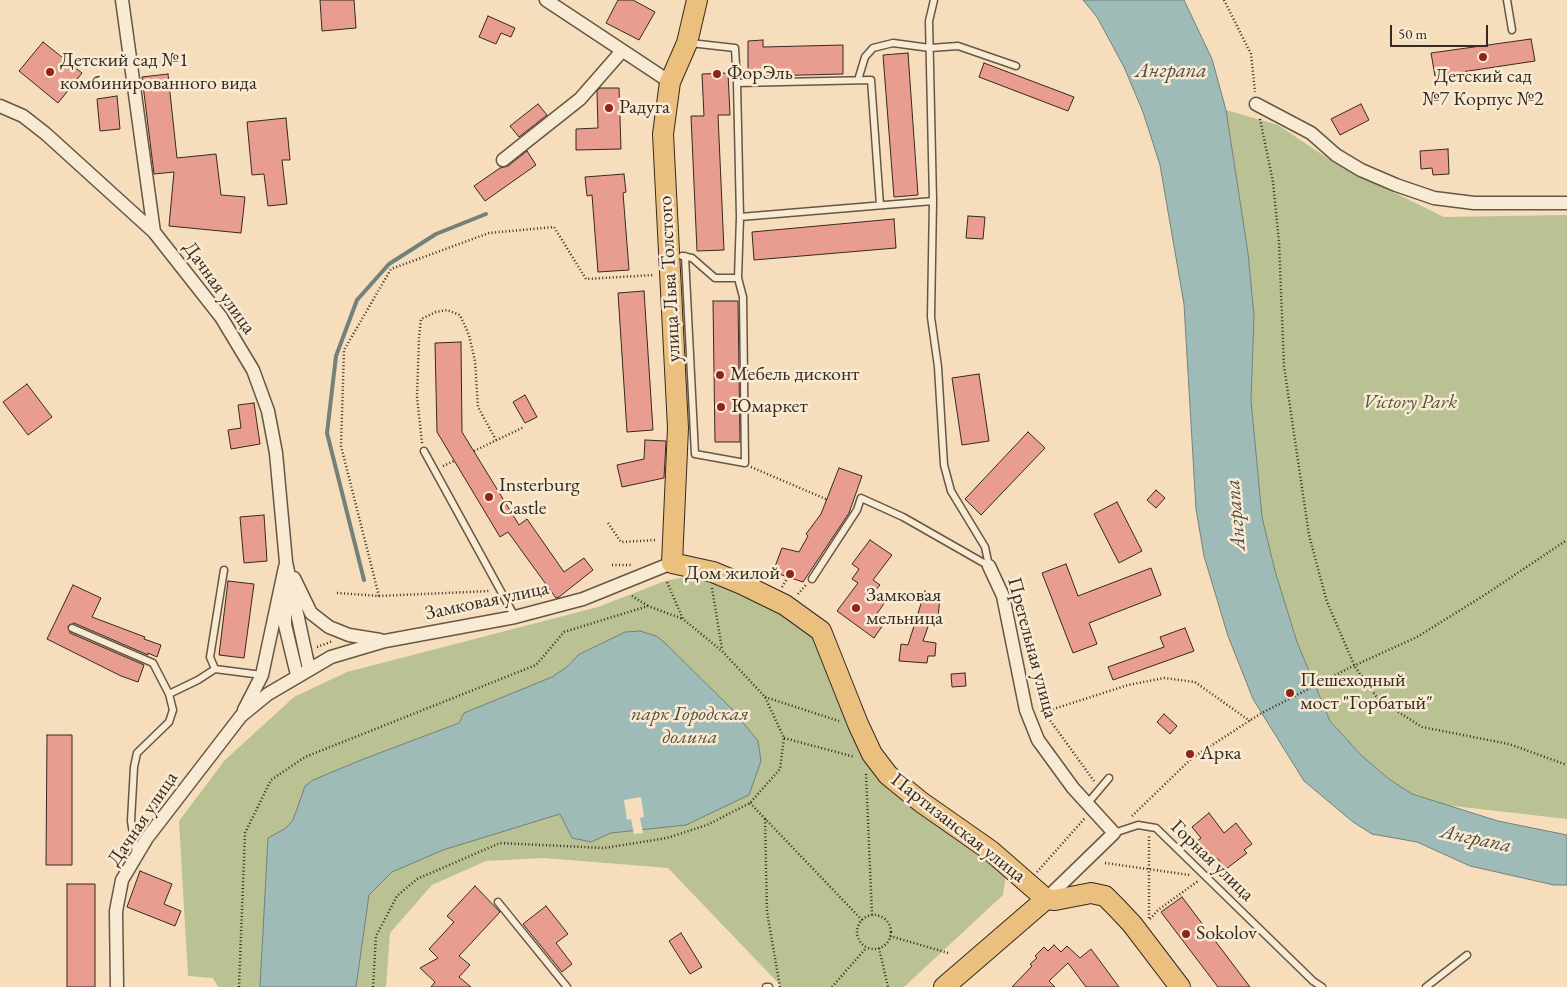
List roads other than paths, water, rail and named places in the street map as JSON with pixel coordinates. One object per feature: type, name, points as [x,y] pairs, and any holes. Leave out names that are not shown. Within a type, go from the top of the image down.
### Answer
[{"type":"main road","name":"улица Льва Толстого","points":[[672,563],[678,428],[674,262],[663,134],[670,82],[687,43],[697,0]]},
{"type":"main road","name":"Партизанская улица","points":[[672,563],[713,572],[742,584],[785,605],[821,631],[858,724],[872,754],[888,775],[921,802],[991,851],[1046,899]]},
{"type":"main road","points":[[944,987],[1046,899],[1055,900],[1090,893],[1105,896],[1111,902],[1132,924],[1180,987]]},
{"type":"street","points":[[122,0],[154,232]]},
{"type":"street","points":[[546,0],[670,82]]},
{"type":"street","points":[[503,160],[580,99],[622,50]]},
{"type":"street","points":[[1256,104],[1311,133],[1336,155],[1361,170],[1424,195],[1474,203],[1567,204]]},
{"type":"street","name":"Дачная улица","points":[[0,106],[23,116],[46,134],[154,232],[221,317],[253,370],[268,411],[276,452],[286,562],[285,625],[297,676]]},
{"type":"street","name":"Дачная улица","points":[[286,562],[311,613],[329,627],[349,635],[385,641]]},
{"type":"street","name":"Дачная улица","points":[[241,716],[268,694],[308,669],[286,562]]},
{"type":"street","name":"Дачная улица","points":[[117,987],[116,910],[122,880],[136,854],[241,716],[262,675],[286,562]]},
{"type":"street","name":"Замковая улица","points":[[308,669],[331,657],[385,641],[515,617],[583,599],[672,563]]},
{"type":"street","name":"Прегельная улица","points":[[989,566],[1003,596],[1026,710],[1038,740],[1090,807],[1114,833]]},
{"type":"street","points":[[1046,899],[1114,833]]},
{"type":"lane","points":[[934,0],[929,21],[933,201],[931,316],[938,367],[944,465],[951,491],[985,547],[989,566]]},
{"type":"lane","points":[[1507,0],[1512,30]]},
{"type":"lane","points":[[687,43],[735,48],[740,217],[738,278],[743,297],[745,463],[695,454],[674,262],[704,267],[715,278],[738,278]]},
{"type":"lane","points":[[858,80],[865,57],[873,48],[893,43],[930,48],[958,46],[1016,66]]},
{"type":"lane","points":[[736,83],[871,80],[880,205]]},
{"type":"lane","points":[[740,217],[933,201]]},
{"type":"lane","points":[[424,451],[515,617]]},
{"type":"lane","points":[[812,579],[857,510],[861,498],[903,517],[989,566]]},
{"type":"lane","points":[[215,669],[210,656],[224,570]]},
{"type":"lane","points":[[72,628],[153,663],[169,694],[173,710],[168,722],[137,753],[134,767],[130,821],[136,854]]},
{"type":"lane","points":[[169,694],[198,680],[215,669],[262,675]]},
{"type":"lane","points":[[1090,807],[1109,778]]},
{"type":"lane","name":"Горная улица","points":[[1114,833],[1138,825],[1156,828],[1313,981],[1322,987]]},
{"type":"lane","points":[[498,902],[567,987]]},
{"type":"lane","points":[[1426,987],[1467,955]]},
{"type":"water","name":"Анграпа","points":[[1083,0],[1184,0],[1212,59],[1226,110],[1248,253],[1254,316],[1251,400],[1262,517],[1275,571],[1297,642],[1330,721],[1361,755],[1389,779],[1412,794],[1498,821],[1567,835],[1567,885],[1554,885],[1470,866],[1417,842],[1372,834],[1353,822],[1304,781],[1253,699],[1228,636],[1204,556],[1196,509],[1184,304],[1160,165],[1143,112],[1124,67],[1097,17]]},
{"type":"water","points":[[640,631],[656,636],[664,642],[732,709],[758,741],[761,761],[749,795],[686,825],[611,833],[591,842],[572,838],[560,814],[443,850],[392,872],[369,895],[356,987],[260,987],[268,838],[286,828],[293,820],[305,786],[313,780],[361,760],[459,723],[464,713],[552,677],[568,666],[578,655],[625,632]]},
{"type":"waterway","points":[[364,580],[327,433],[336,356],[357,300],[389,264],[436,234],[486,214]]},
{"type":"place","name":"Детский сад №7 Корпус №2","points":[[1483,57]]},
{"type":"place","name":"Детский сад №1 комбинированного вида","points":[[50,72]]},
{"type":"place","name":"ФорЭль","points":[[717,74]]},
{"type":"place","name":"Радуга","points":[[609,108]]},
{"type":"place","name":"Мебель дисконт","points":[[720,375]]},
{"type":"place","name":"Юмаркет","points":[[721,407]]},
{"type":"place","name":"Insterburg Castle","points":[[489,497]]},
{"type":"place","name":"Дом жилой","points":[[790,574]]},
{"type":"place","name":"Замковая мельница","points":[[856,608]]},
{"type":"place","name":"Пешеходный мост \"Горбатый\"","points":[[1290,693]]},
{"type":"place","name":"Арка","points":[[1190,754]]},
{"type":"place","name":"Sokolov","points":[[1186,934]]},
{"type":"park label","name":"Victory Park","points":[[1410,403]]},
{"type":"park label","name":"парк Городская долина","points":[[690,726]]}]
